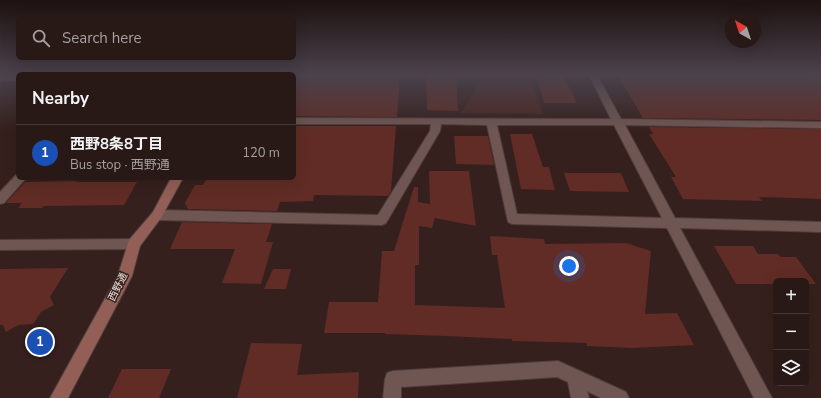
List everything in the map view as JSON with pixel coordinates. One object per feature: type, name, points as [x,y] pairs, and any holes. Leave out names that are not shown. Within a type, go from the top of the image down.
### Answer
[{"type":"street","points":[[603,94],[762,398]]},
{"type":"street","points":[[296,121],[618,122],[821,125]]},
{"type":"street","points":[[157,215],[382,220],[435,131],[437,122]]},
{"type":"street","points":[[491,122],[512,219],[821,227]]},
{"type":"street","points":[[0,200],[18,180]]},
{"type":"street","name":"西野通","points":[[59,398],[125,276],[134,244],[157,215],[176,180]]},
{"type":"street","points":[[0,245],[134,244]]},
{"type":"street","points":[[392,398],[393,379],[558,369],[620,398]]},
{"type":"street","points":[[575,377],[580,398]]},
{"type":"shaded area","points":[[473,94],[536,94],[543,114],[461,113]]},
{"type":"building","points":[[296,94],[399,94],[397,117],[296,116]]},
{"type":"building","points":[[427,94],[457,94],[458,111],[427,110]]},
{"type":"building","points":[[541,94],[572,94],[577,103],[544,103]]},
{"type":"building","points":[[629,94],[821,94],[821,120],[643,118]]},
{"type":"building","points":[[296,126],[396,126],[391,191],[388,196],[314,195],[313,201],[280,202],[277,211],[188,209],[185,203],[195,185],[203,185],[206,180],[296,180]]},
{"type":"building","points":[[649,127],[821,129],[821,199],[759,197],[762,201],[683,199],[671,177],[676,177],[649,134],[653,134]]},
{"type":"building","points":[[510,134],[532,134],[543,167],[549,167],[555,190],[521,189]]},
{"type":"building","points":[[454,136],[488,136],[494,165],[456,164]]},
{"type":"building","points":[[429,171],[469,171],[476,226],[435,218],[432,228],[419,226],[419,265],[415,265],[415,305],[505,308],[497,255],[492,255],[490,236],[544,239],[545,244],[626,243],[651,251],[645,314],[677,313],[694,345],[632,348],[587,346],[587,343],[512,341],[512,339],[385,333],[324,333],[329,302],[378,302],[382,251],[394,251],[414,187],[418,187],[418,202],[430,204]]},
{"type":"building","points":[[564,173],[621,173],[629,192],[570,191]]},
{"type":"building","points":[[77,181],[76,182],[137,182],[124,205],[44,206],[42,208],[18,208],[22,203],[6,203],[25,182]]},
{"type":"building","points":[[182,222],[272,224],[266,242],[273,242],[261,284],[222,283],[235,249],[170,249]]},
{"type":"building","points":[[714,246],[753,246],[758,254],[778,254],[781,257],[796,257],[816,284],[809,284],[809,278],[773,278],[773,284],[736,284]]},
{"type":"building","points":[[68,268],[50,297],[54,305],[41,312],[33,324],[18,325],[6,332],[3,325],[0,325],[0,269]]},
{"type":"building","points":[[273,269],[291,269],[286,289],[264,289]]},
{"type":"building","points":[[251,343],[302,344],[297,375],[359,372],[358,398],[237,398]]},
{"type":"building","points":[[122,369],[171,369],[159,398],[108,398]]},
{"type":"place","name":"西野8条8丁目","points":[[40,342]]}]
